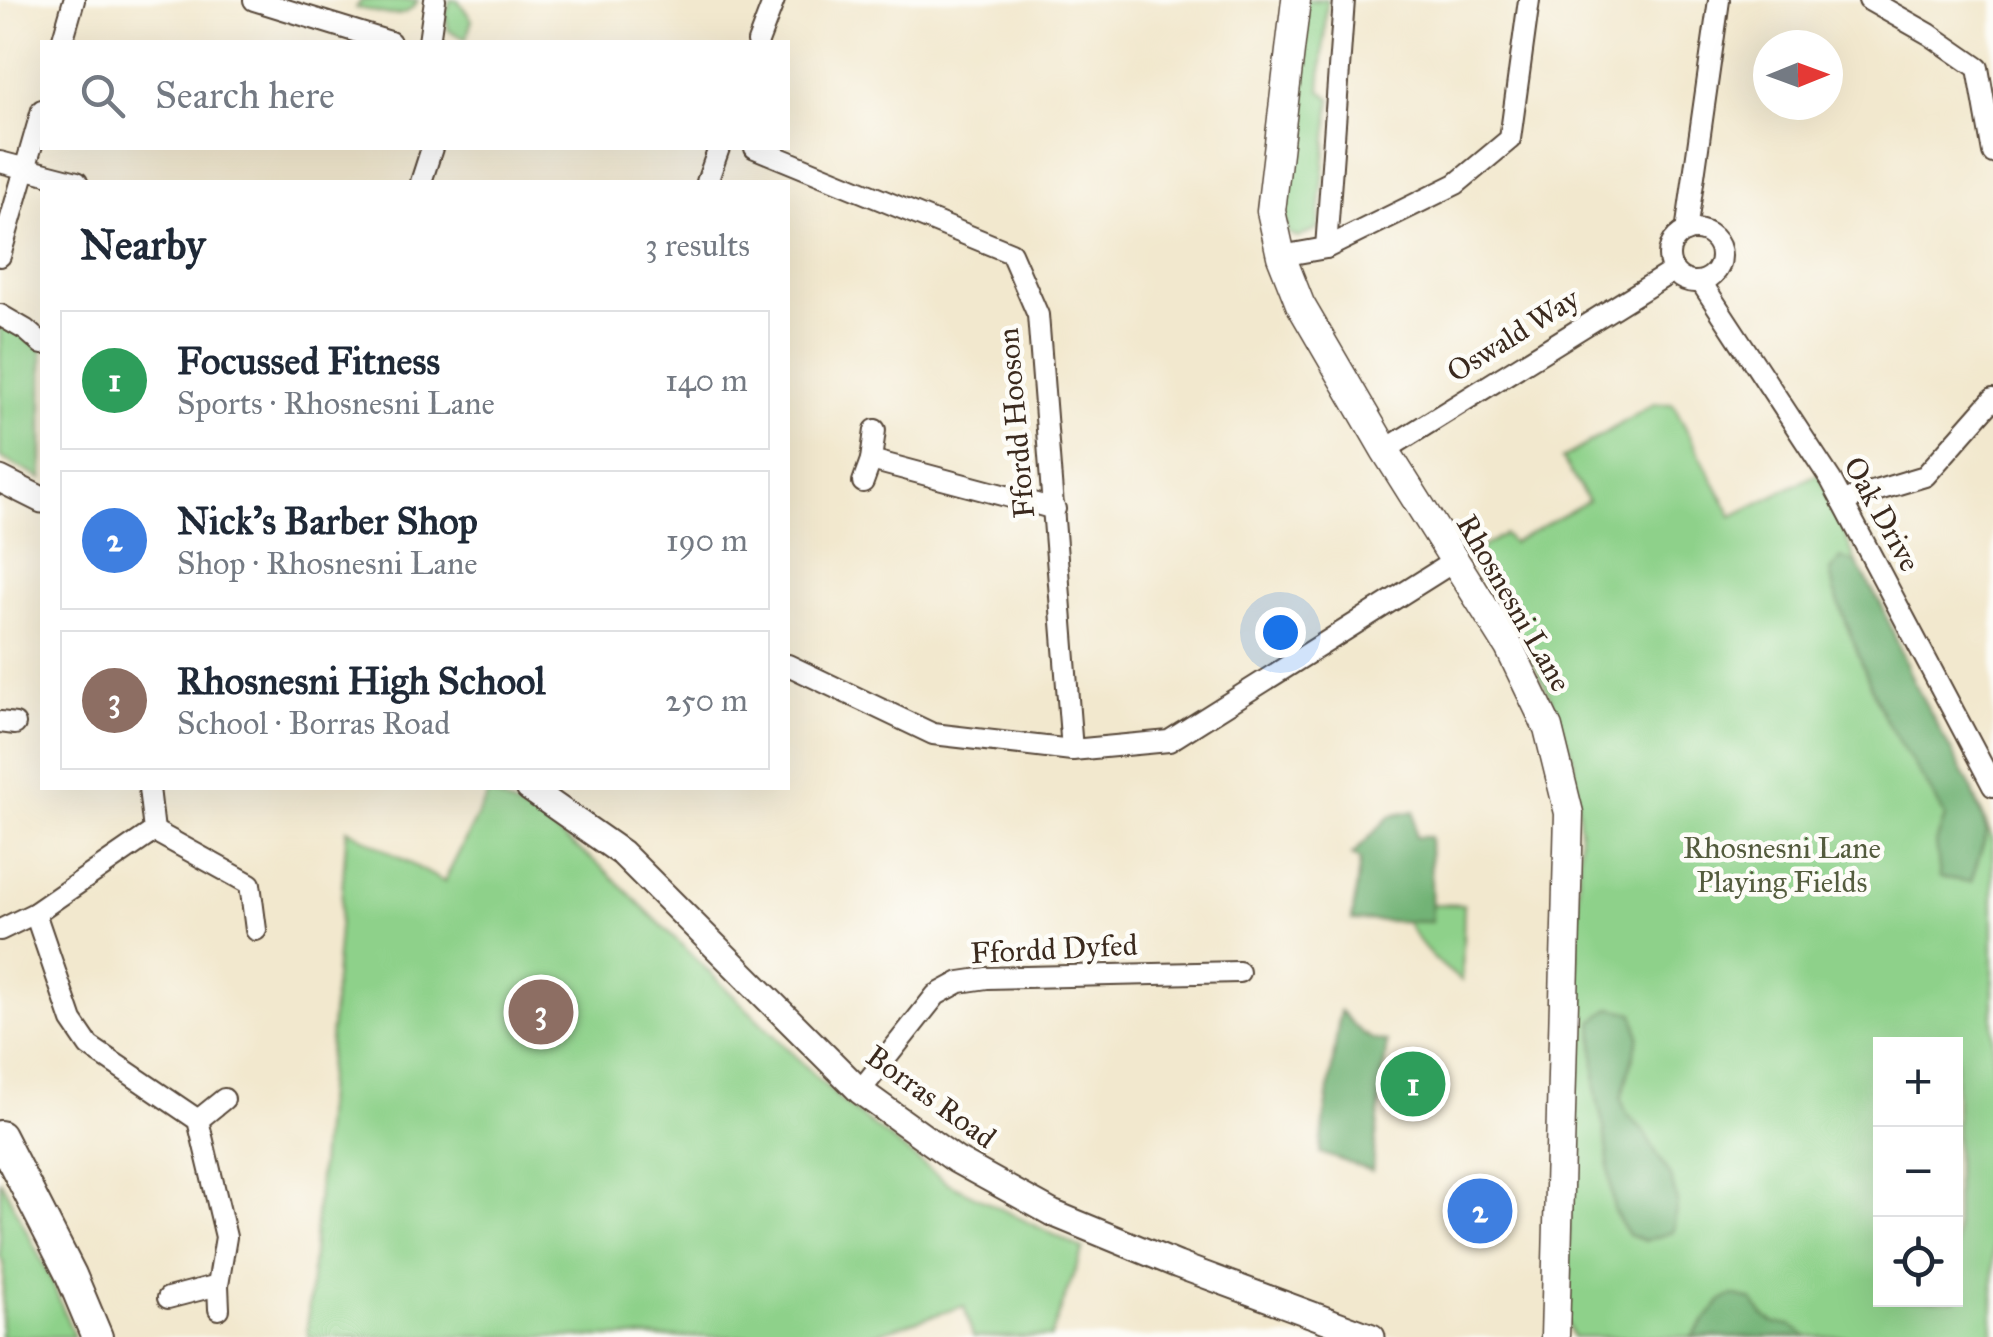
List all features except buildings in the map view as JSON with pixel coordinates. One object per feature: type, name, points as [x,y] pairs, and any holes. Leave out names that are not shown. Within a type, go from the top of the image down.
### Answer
[{"type":"main road","name":"Rhosnesni Lane","points":[[1296,0],[1272,211],[1281,256],[1300,304],[1385,450],[1509,647],[1548,728],[1569,813],[1556,1337]]},
{"type":"main road","points":[[0,1136],[63,1257],[97,1337]]},
{"type":"street","points":[[63,40],[74,0]]},
{"type":"street","points":[[254,0],[384,40]]},
{"type":"street","points":[[430,40],[435,0]]},
{"type":"street","points":[[759,40],[774,0]]},
{"type":"street","points":[[1326,248],[1344,0]]},
{"type":"street","points":[[1281,256],[1326,248],[1456,184],[1510,139],[1528,0]]},
{"type":"street","points":[[1686,232],[1718,0]]},
{"type":"street","points":[[1869,0],[1978,68],[1993,154]]},
{"type":"street","points":[[0,256],[40,117]]},
{"type":"street","points":[[422,180],[431,150]]},
{"type":"street","points":[[707,180],[718,150]]},
{"type":"street","name":"Ffordd Hooson","points":[[760,150],[1011,253],[1038,315],[1072,750]]},
{"type":"street","points":[[0,162],[69,180]]},
{"type":"street","points":[[1694,230],[1710,235],[1720,249],[1715,272],[1701,282],[1685,280],[1673,270],[1668,256],[1679,235],[1694,230]]},
{"type":"street","name":"Oswald Way","points":[[1385,450],[1673,270]]},
{"type":"street","name":"Oak Drive","points":[[1701,282],[1842,500],[1993,786]]},
{"type":"street","points":[[0,316],[40,342]]},
{"type":"street","points":[[1842,500],[1925,476],[1993,399]]},
{"type":"street","points":[[862,482],[871,460],[875,430]]},
{"type":"street","points":[[871,460],[1055,509]]},
{"type":"street","points":[[0,479],[40,499]]},
{"type":"street","points":[[790,665],[933,734],[1072,750],[1168,741],[1453,562]]},
{"type":"street","points":[[150,790],[154,831]]},
{"type":"street","name":"Borras Road","points":[[531,790],[622,853],[860,1091],[956,1160],[1052,1213],[1178,1266],[1372,1337]]},
{"type":"street","points":[[154,831],[250,884]]},
{"type":"street","points":[[0,930],[36,913],[154,831]]},
{"type":"street","points":[[256,930],[250,884],[264,868]]},
{"type":"street","points":[[36,913],[72,1021],[89,1046],[198,1120],[226,1236],[218,1285],[220,1309]]},
{"type":"street","name":"Ffordd Dyfed","points":[[860,1091],[936,995],[960,982],[986,978],[1239,972]]},
{"type":"street","points":[[198,1120],[224,1098]]},
{"type":"street","points":[[168,1298],[218,1285]]},
{"type":"green space","points":[[362,0],[418,0],[405,13],[390,15],[356,8]]},
{"type":"green space","points":[[450,0],[458,0],[472,20],[466,39],[448,30]]},
{"type":"green space","points":[[1304,0],[1327,0],[1320,90],[1331,99],[1318,228],[1298,238],[1288,233],[1284,217]]},
{"type":"green space","points":[[0,317],[40,347],[40,478],[0,457]]},
{"type":"green space","name":"Rhosnesni Lane Playing Fields","points":[[1654,404],[1673,404],[1732,516],[1819,473],[1856,562],[1883,608],[1913,681],[1972,789],[1993,840],[1993,1337],[1573,1337],[1566,1320],[1580,827],[1574,761],[1552,700],[1516,628],[1466,557],[1504,534],[1512,543],[1588,501],[1562,459]]},
{"type":"green space","points":[[1841,558],[1856,562],[1883,608],[1913,681],[1972,789],[1987,832],[1971,882],[1940,877],[1936,843],[1945,817],[1891,729],[1871,685],[1834,591],[1830,571]]},
{"type":"green space","points":[[489,793],[540,820],[603,868],[840,1100],[946,1182],[1083,1249],[1051,1337],[973,1337],[964,1306],[865,1337],[309,1337],[347,829],[444,882]]},
{"type":"green space","points":[[1414,811],[1415,837],[1430,837],[1432,922],[1352,920],[1360,860],[1352,855],[1390,816]]},
{"type":"green space","points":[[1431,904],[1464,905],[1462,981],[1431,954],[1406,921],[1431,922]]},
{"type":"green space","points":[[1611,1008],[1634,1013],[1639,1036],[1621,1099],[1671,1178],[1677,1202],[1673,1232],[1644,1241],[1628,1235],[1614,1211],[1596,1094],[1593,1021]]},
{"type":"green space","points":[[1340,1011],[1367,1036],[1387,1042],[1372,1171],[1320,1153]]},
{"type":"green space","points":[[0,1179],[51,1279],[74,1337],[1,1337],[4,1264],[0,1257]]},
{"type":"green space","points":[[1733,1295],[1752,1300],[1764,1316],[1775,1323],[1791,1325],[1807,1337],[1692,1337],[1720,1302]]},
{"type":"place","name":"Rhosnesni High School","points":[[541,1012]]},
{"type":"place","name":"Focussed Fitness","points":[[1413,1084]]},
{"type":"place","name":"Nick's Barber Shop","points":[[1480,1211]]}]
